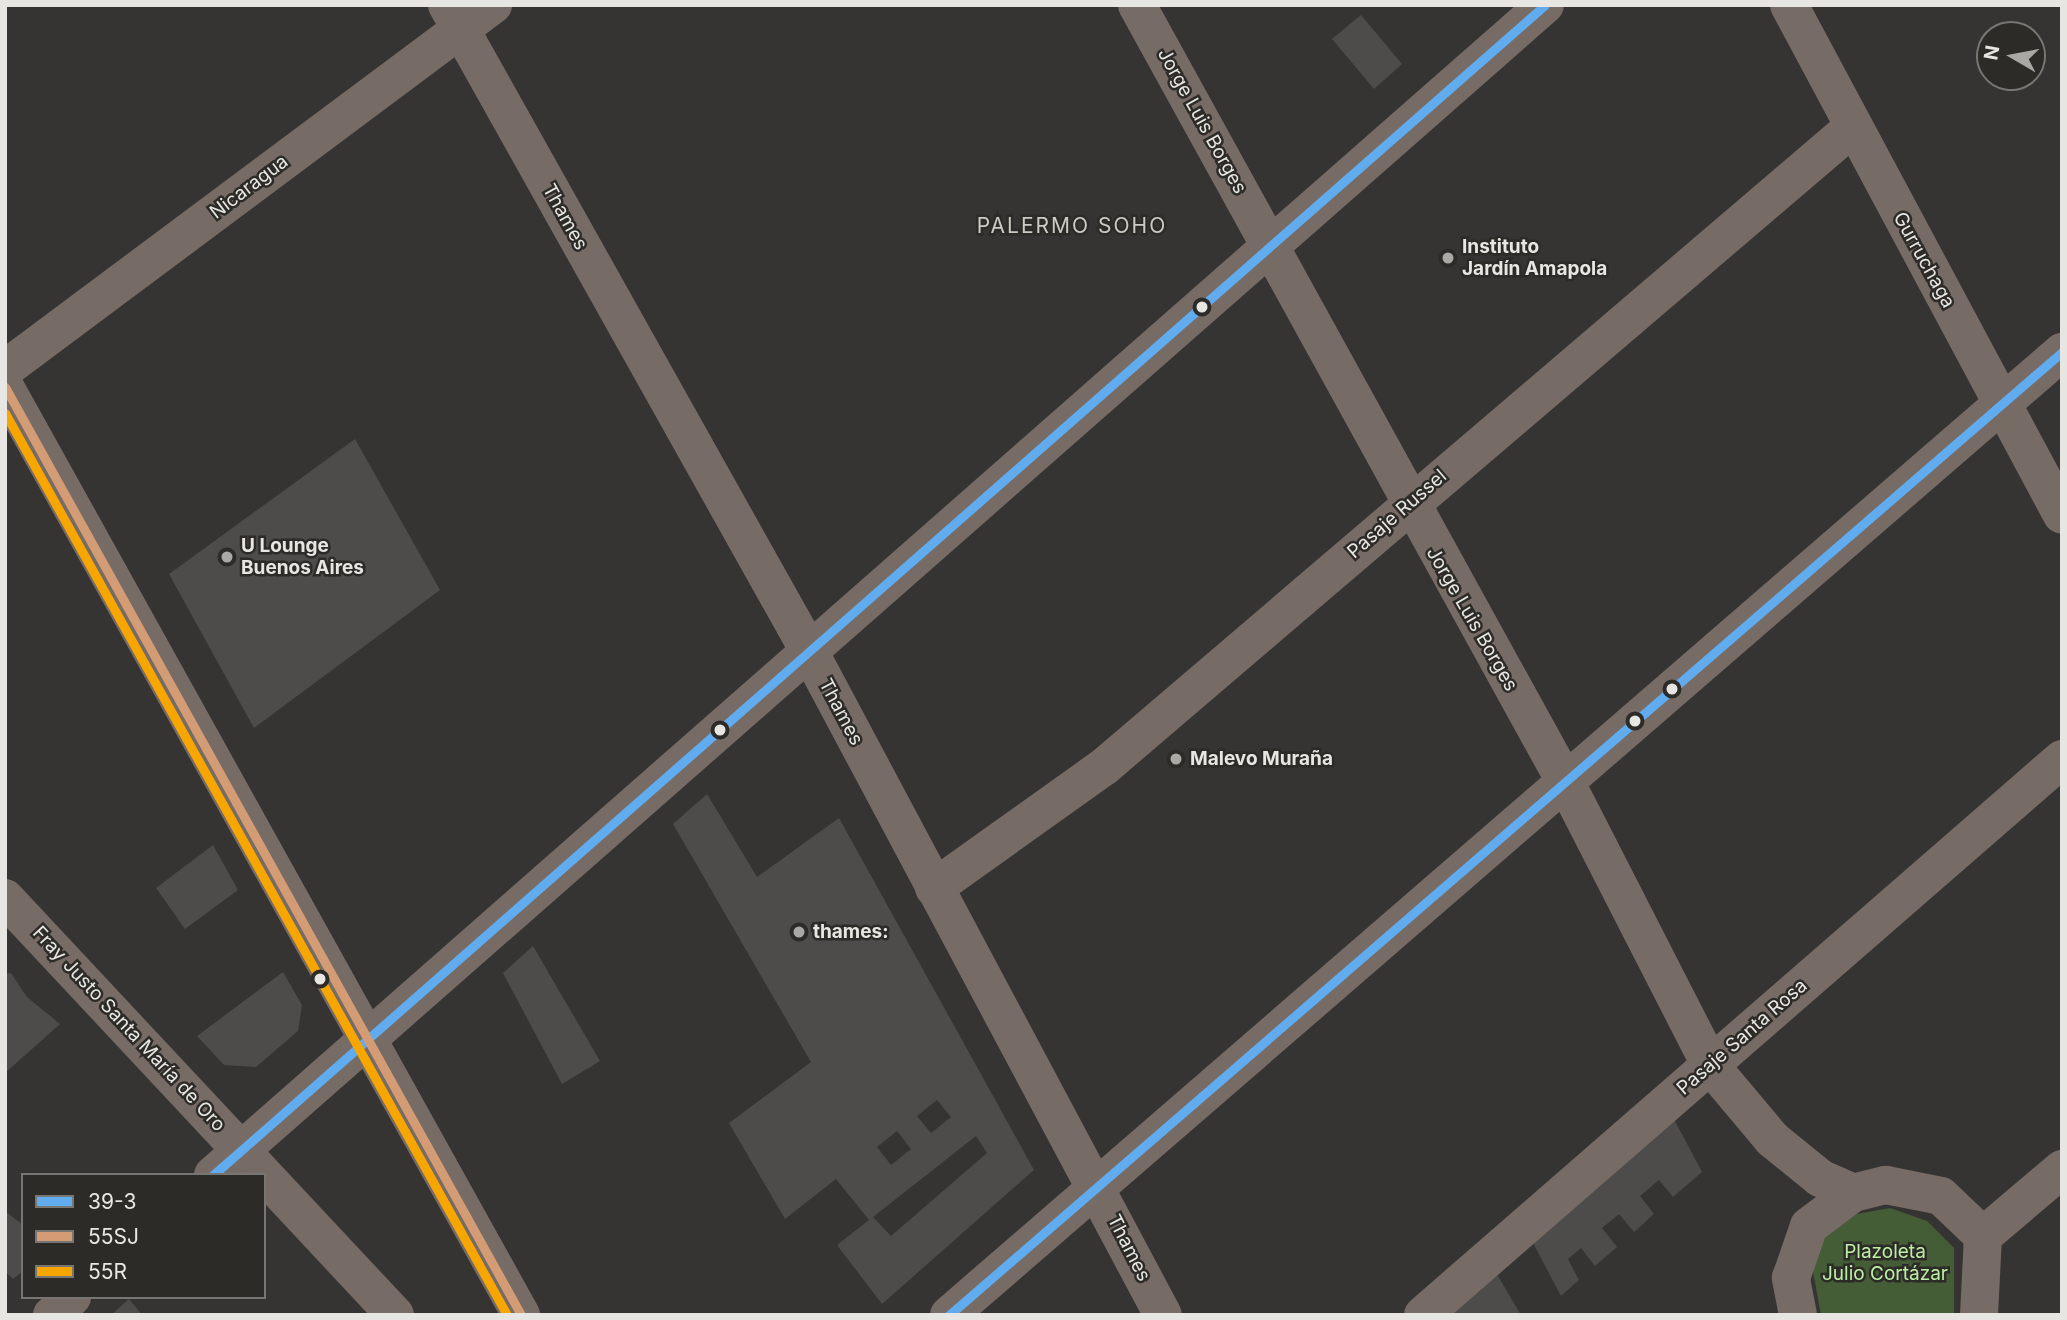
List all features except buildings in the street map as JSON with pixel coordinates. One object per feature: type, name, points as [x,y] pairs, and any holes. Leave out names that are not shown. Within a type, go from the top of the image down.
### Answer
[{"type":"street","name":"Nicaragua","points":[[5,369],[453,17],[493,5]]},
{"type":"street","name":"Jorge Luis Borges","points":[[1137,5],[1270,245],[1407,505],[1567,785],[1710,1065],[1772,1139],[1820,1178],[1853,1193]]},
{"type":"street","points":[[215,1173],[1545,5]]},
{"type":"street","name":"Gurruchaga","points":[[1789,5],[1852,128],[2062,514]]},
{"type":"street","name":"Thames","points":[[453,17],[809,651],[934,888],[1097,1185],[1163,1315]]},
{"type":"street","name":"Pasaje Russel","points":[[934,888],[1105,766],[1407,505],[1852,128]]},
{"type":"street","points":[[949,1315],[1097,1185],[1567,785],[2062,352]]},
{"type":"street","points":[[5,387],[521,1315]]},
{"type":"street","name":"Pasaje Santa Rosa","points":[[1423,1315],[2062,760]]},
{"type":"street","name":"Fray Justo Santa María de Oro","points":[[5,898],[265,1173]]},
{"type":"street","points":[[1979,1315],[1983,1236],[2062,1169]]},
{"type":"street","name":"Fray Justo Santa María de Oro","points":[[266,1174],[395,1315]]},
{"type":"street","points":[[1798,1315],[1791,1278],[1798,1248],[1809,1226],[1853,1193],[1886,1185],[1941,1196],[1983,1236]]},
{"type":"street","points":[[52,1315],[70,1299]]},
{"type":"green space","name":"Plazoleta Julio Cortázar","points":[[1890,1208],[1927,1221],[1954,1248],[1954,1315],[1821,1315],[1812,1266],[1826,1236],[1857,1214]]},
{"type":"transit line","name":"39-3","points":[[215,1173],[1545,5]]},
{"type":"transit line","name":"39-3","points":[[949,1315],[2062,352]]},
{"type":"transit line","name":"55SJ","points":[[5,387],[521,1315]]},
{"type":"transit line","name":"55R","points":[[5,413],[507,1315]]},
{"type":"place","name":"Instituto Jardín Amapola","points":[[1448,258]]},
{"type":"place","name":"U Lounge Buenos Aires","points":[[227,557]]},
{"type":"place","name":"Malevo Muraña","points":[[1176,759]]},
{"type":"place","name":"thames:","points":[[799,932]]},
{"type":"district","name":"PALERMO SOHO","points":[[1072,226]]}]
